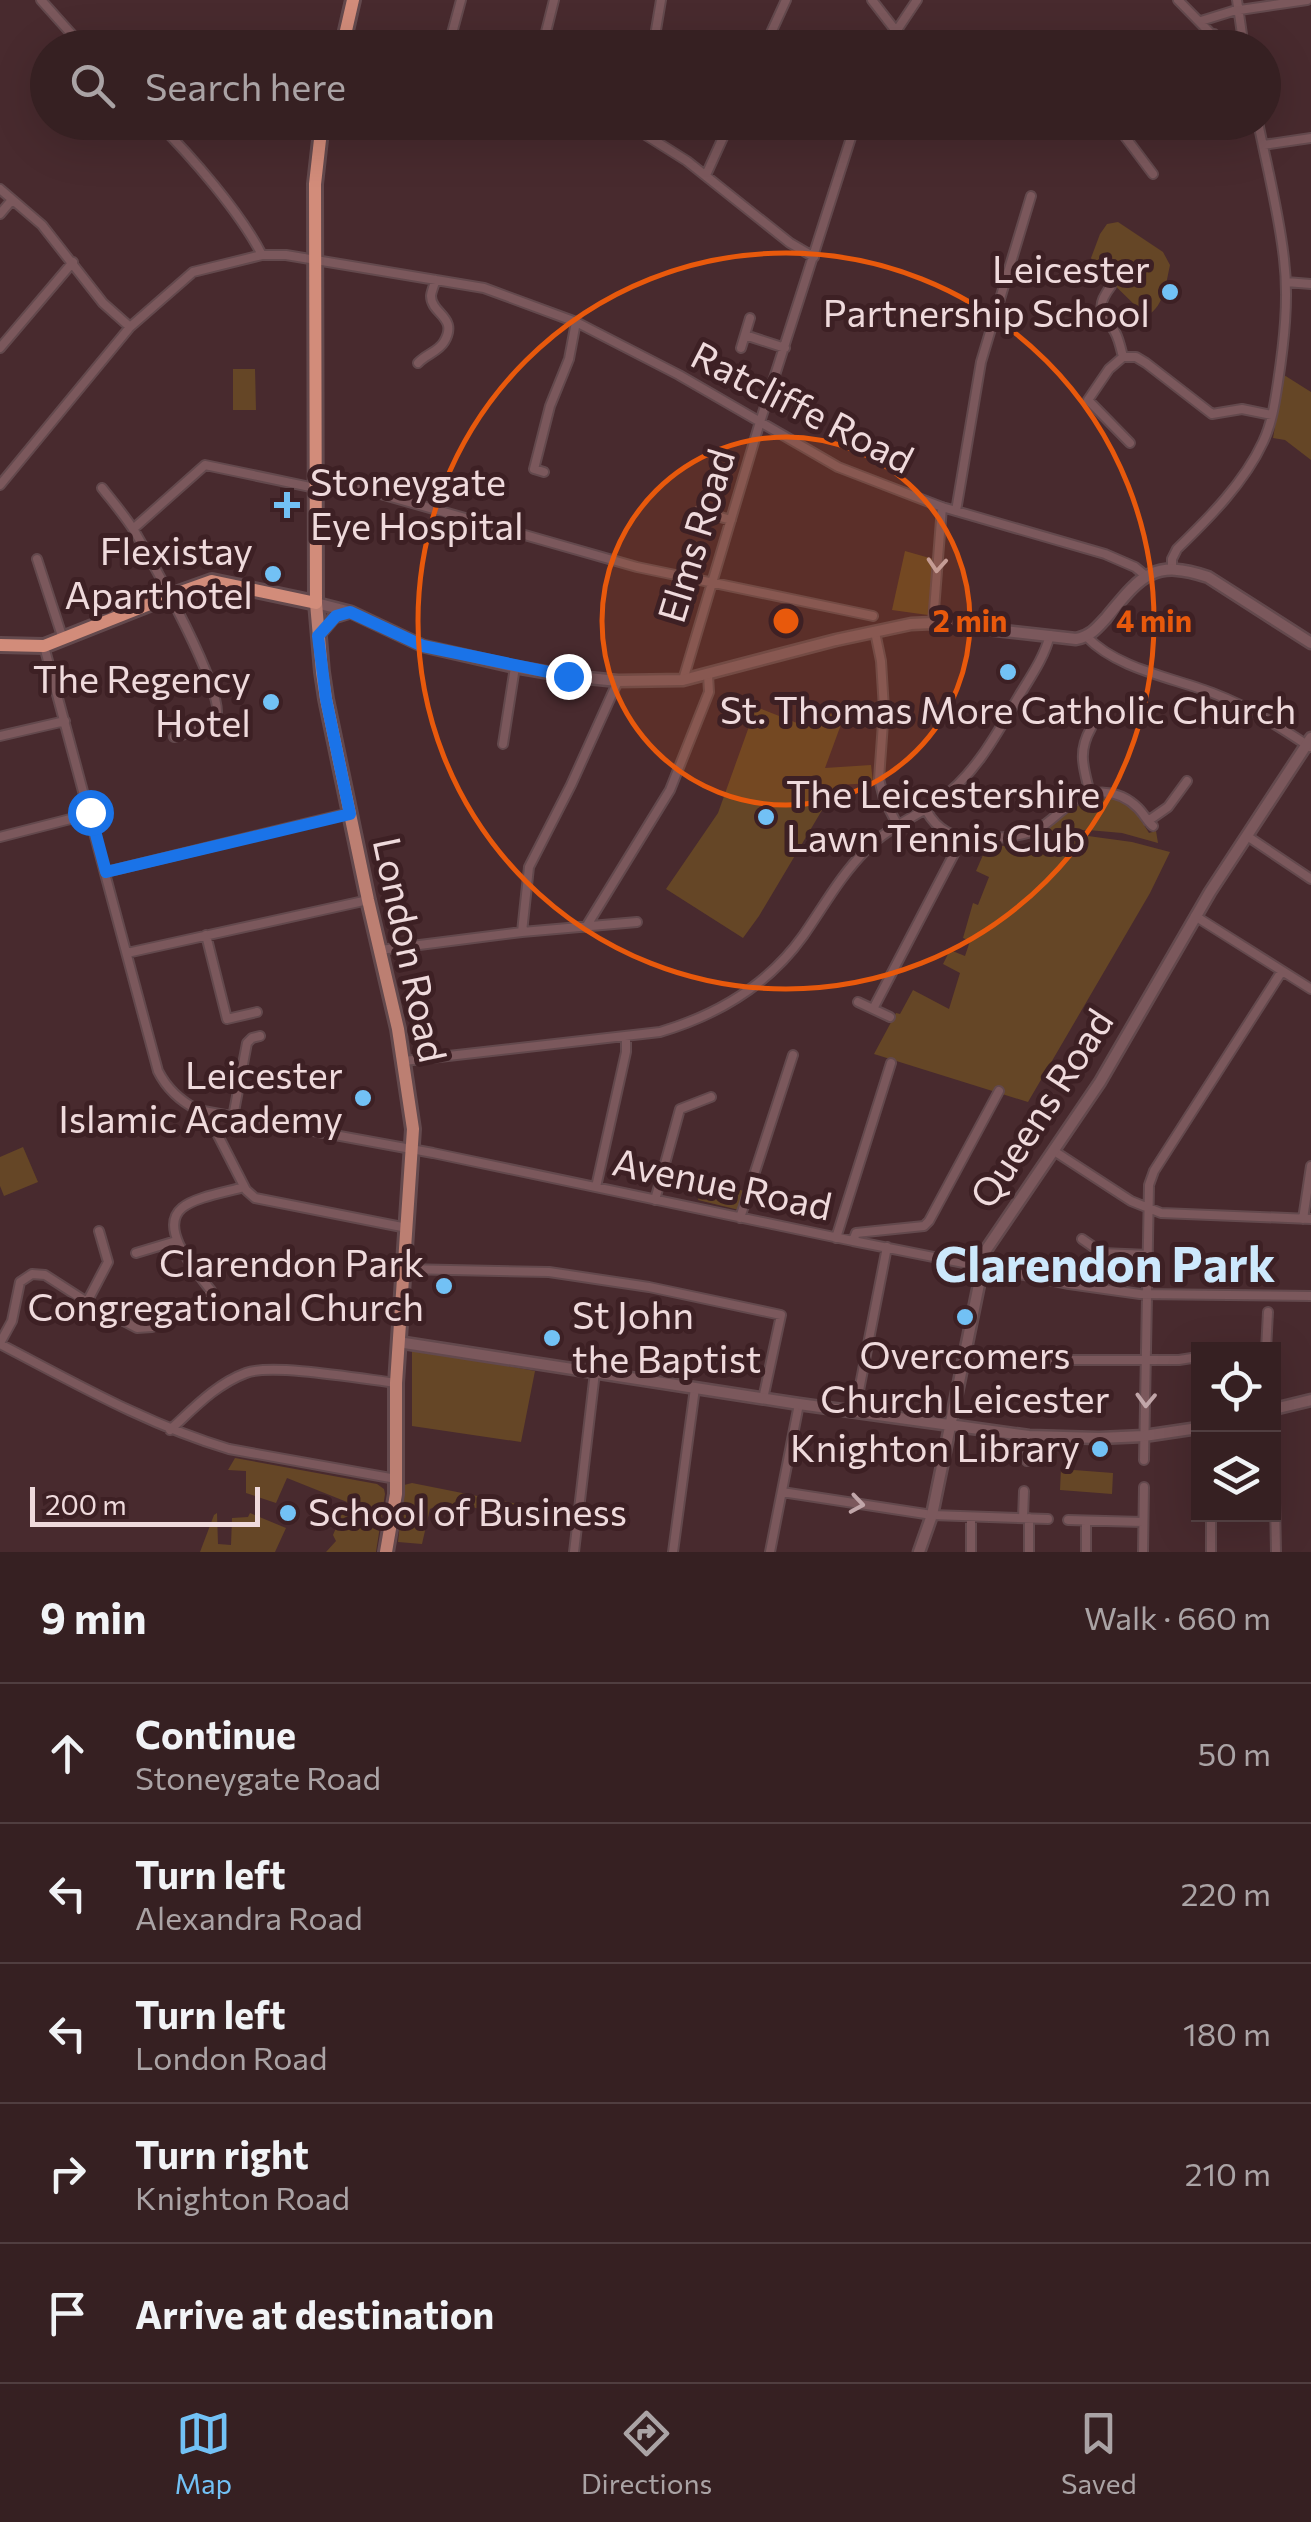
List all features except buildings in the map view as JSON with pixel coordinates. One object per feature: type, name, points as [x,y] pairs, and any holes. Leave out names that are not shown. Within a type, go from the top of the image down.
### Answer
[{"type":"highway","points":[[346,30],[353,0]]},
{"type":"highway","name":"London Road","points":[[316,603],[314,259],[320,140]]},
{"type":"highway","points":[[0,645],[44,646],[212,582],[316,603]]},
{"type":"main road","name":"London Road","points":[[316,603],[326,699],[411,1104],[412,1150],[396,1383],[396,1494],[386,1552]]},
{"type":"street","points":[[41,0],[68,30]]},
{"type":"street","points":[[453,30],[461,0]]},
{"type":"street","points":[[546,30],[554,0]]},
{"type":"street","points":[[656,30],[661,0]]},
{"type":"street","points":[[772,30],[786,0]]},
{"type":"street","points":[[872,0],[894,30]]},
{"type":"street","points":[[897,30],[917,0]]},
{"type":"street","points":[[1178,0],[1210,30]]},
{"type":"street","points":[[1237,0],[1241,30]]},
{"type":"street","points":[[1201,21],[1306,0]]},
{"type":"street","points":[[1262,145],[1311,138]]},
{"type":"street","points":[[175,140],[252,236],[262,255]]},
{"type":"street","points":[[659,140],[756,218],[814,257]]},
{"type":"street","points":[[706,175],[722,140]]},
{"type":"street","name":"Elms Road","points":[[683,680],[850,140]]},
{"type":"street","points":[[1128,140],[1153,174]]},
{"type":"street","points":[[1172,570],[1177,549],[1250,466],[1264,442],[1272,415],[1282,353],[1286,282],[1261,140]]},
{"type":"street","points":[[0,189],[42,224],[103,303],[130,327]]},
{"type":"street","points":[[956,511],[981,362],[1031,196]]},
{"type":"street","points":[[0,214],[12,201]]},
{"type":"street","name":"Ratcliffe Road","points":[[2,478],[130,327],[193,272],[262,255],[286,254],[484,288],[576,322],[679,375],[838,466],[942,507],[1105,554],[1136,567],[1146,576]]},
{"type":"street","points":[[0,348],[73,262]]},
{"type":"street","points":[[418,362],[438,350],[446,338],[447,321],[431,300],[436,280]]},
{"type":"street","points":[[792,282],[804,286]]},
{"type":"street","points":[[1286,282],[1311,284]]},
{"type":"street","points":[[1111,286],[1103,299],[1102,312],[1123,357]]},
{"type":"street","points":[[740,348],[750,318]]},
{"type":"street","points":[[544,472],[534,468],[550,406],[569,359],[576,322]]},
{"type":"street","points":[[744,335],[785,348]]},
{"type":"street","points":[[1130,444],[1088,400],[1109,369],[1123,357],[1146,362],[1212,414],[1242,410],[1272,415]]},
{"type":"street","points":[[133,528],[204,465],[315,483],[335,480],[637,567],[873,616]]},
{"type":"street","points":[[102,488],[133,528],[210,680],[218,712],[209,725],[174,737]]},
{"type":"street","points":[[933,623],[942,507]]},
{"type":"street","points":[[699,511],[731,520]]},
{"type":"street","points":[[37,559],[63,639]]},
{"type":"street","points":[[316,603],[350,612],[423,646],[515,667],[618,681],[683,680],[911,624],[1087,637],[1126,592],[1146,576],[1172,570],[1208,577],[1311,643]]},
{"type":"street","points":[[318,636],[336,616],[350,612]]},
{"type":"street","points":[[875,632],[884,709],[879,779],[897,824]]},
{"type":"street","points":[[404,1062],[660,1032],[733,1001],[753,987],[800,940],[847,870],[877,838],[926,810],[960,783],[982,758],[1039,664],[1050,635]]},
{"type":"street","points":[[1087,637],[1138,667],[1211,692],[1310,743]]},
{"type":"street","points":[[44,646],[158,1071],[168,1088],[206,1112],[251,1196],[264,1202],[407,1228]]},
{"type":"street","points":[[503,744],[515,667]]},
{"type":"street","points":[[586,927],[670,790],[709,692],[708,675]]},
{"type":"street","points":[[522,932],[529,867],[618,681]]},
{"type":"street","points":[[0,736],[65,720]]},
{"type":"street","points":[[1090,794],[1082,746],[1091,728]]},
{"type":"street","name":"Queens Road","points":[[920,1552],[952,1425],[986,1250],[1100,1082],[1195,916],[1310,743]]},
{"type":"street","points":[[926,810],[940,828],[959,836],[1008,837],[1044,826],[1077,799],[1112,793],[1126,798],[1150,824],[1188,784]]},
{"type":"street","points":[[0,837],[90,814]]},
{"type":"street","points":[[106,872],[350,814]]},
{"type":"street","points":[[872,1009],[955,852],[959,836]]},
{"type":"street","points":[[1247,836],[1311,878]]},
{"type":"street","points":[[127,953],[368,900]]},
{"type":"street","points":[[1195,916],[1311,990]]},
{"type":"street","points":[[380,950],[637,922]]},
{"type":"street","points":[[206,935],[228,1019],[257,1012]]},
{"type":"street","points":[[1144,1460],[1148,1194],[1154,1171],[1282,971]]},
{"type":"street","points":[[858,1002],[890,1017]]},
{"type":"street","points":[[234,1117],[247,1043],[260,1036]]},
{"type":"street","points":[[596,1187],[626,1038]]},
{"type":"street","points":[[740,1218],[793,1055]]},
{"type":"street","points":[[836,1238],[892,1062]]},
{"type":"street","name":"Avenue Road","points":[[206,1112],[853,1240],[856,1233],[924,1226],[929,1221],[1000,1091]]},
{"type":"street","points":[[654,1200],[680,1110],[711,1097]]},
{"type":"street","points":[[696,1102],[702,1115]]},
{"type":"street","points":[[1054,1152],[1148,1210],[1161,1214],[1307,1219],[1311,1166]]},
{"type":"street","points":[[184,1311],[212,1292],[176,1241],[173,1224],[182,1208],[193,1202],[244,1187]]},
{"type":"street","points":[[88,1302],[108,1262],[99,1231]]},
{"type":"street","points":[[1082,1239],[1102,1252],[1149,1255]]},
{"type":"street","points":[[853,1240],[1069,1284],[1148,1294],[1311,1296]]},
{"type":"street","points":[[136,1253],[176,1241]]},
{"type":"street","points":[[855,1412],[887,1247]]},
{"type":"street","points":[[404,1269],[549,1272],[649,1287],[781,1314],[763,1398]]},
{"type":"street","points":[[170,1318],[152,1327],[136,1328],[45,1275],[32,1274],[20,1282],[12,1321],[0,1344],[170,1430],[229,1449],[396,1479]]},
{"type":"street","points":[[1266,1342],[1268,1312]]},
{"type":"street","points":[[398,1342],[1029,1436],[1099,1438],[1191,1429]]},
{"type":"street","points":[[967,1351],[1018,1361]]},
{"type":"street","points":[[1031,1360],[1191,1359]]},
{"type":"street","points":[[170,1430],[216,1390],[248,1372],[277,1370],[396,1383]]},
{"type":"street","points":[[574,1552],[595,1372]]},
{"type":"street","points":[[673,1552],[695,1388]]},
{"type":"street","points":[[1281,1407],[1311,1400]]},
{"type":"street","points":[[770,1552],[800,1404]]},
{"type":"street","points":[[1028,1460],[1029,1436]]},
{"type":"street","points":[[1144,1487],[1144,1552]]},
{"type":"street","points":[[1024,1491],[1029,1552]]},
{"type":"street","points":[[782,1492],[932,1515],[1048,1519]]},
{"type":"street","points":[[970,1518],[971,1552]]},
{"type":"street","points":[[1068,1520],[1143,1522]]},
{"type":"street","points":[[1086,1521],[1086,1552]]},
{"type":"street","points":[[1211,1522],[1211,1552]]},
{"type":"street","points":[[1275,1522],[1276,1552]]},
{"type":"shaded area","points":[[1118,222],[1163,252],[1170,265],[1161,300],[1148,315],[1091,258],[1107,224]]},
{"type":"shaded area","points":[[233,369],[255,369],[256,410],[233,410]]},
{"type":"shaded area","points":[[1284,375],[1311,392],[1311,460],[1285,440],[1273,438]]},
{"type":"shaded area","points":[[905,551],[933,559],[928,615],[892,610]]},
{"type":"shaded area","name":"The Leicestershire Lawn Tennis Club","points":[[805,704],[843,719],[825,768],[871,765],[873,783],[837,785],[743,938],[666,889],[718,813],[756,707],[797,723]]},
{"type":"shaded area","points":[[1108,797],[1133,810],[1149,833],[1156,831],[1158,843],[1122,833],[1042,832],[1081,804]]},
{"type":"shaded area","points":[[1088,836],[1170,852],[1028,1102],[874,1054],[913,990],[949,1009],[960,973],[943,964],[950,950],[965,956],[970,941],[963,938],[973,903],[978,905],[989,877],[976,871],[987,846],[1019,846]]},
{"type":"shaded area","points":[[23,1147],[38,1182],[4,1196],[0,1157]]},
{"type":"shaded area","points":[[703,1180],[744,1191],[739,1210],[698,1200]]},
{"type":"shaded area","points":[[412,1348],[535,1371],[521,1442],[412,1426]]},
{"type":"shaded area","points":[[235,1458],[377,1484],[385,1494],[376,1552],[326,1552],[336,1541],[333,1535],[347,1502],[287,1478],[276,1503],[246,1493],[246,1471],[228,1470]]},
{"type":"shaded area","points":[[1061,1469],[1113,1473],[1112,1494],[1060,1490]]},
{"type":"shaded area","points":[[412,1483],[568,1514],[540,1518],[443,1503],[430,1509],[422,1544],[398,1542],[404,1485]]},
{"type":"shaded area","points":[[217,1513],[218,1544],[231,1545],[232,1518],[248,1517],[250,1513],[286,1528],[275,1552],[200,1552]]},
{"type":"place","name":"Leicester Partnership School","points":[[1170,292]]},
{"type":"place","name":"Stoneygate Eye Hospital","points":[[287,505]]},
{"type":"place","name":"Flexistay Aparthotel","points":[[273,574]]},
{"type":"place","name":"St. Thomas More Catholic Church","points":[[1008,672]]},
{"type":"place","name":"The Regency Hotel","points":[[271,702]]},
{"type":"place","name":"The Leicestershire Lawn Tennis Club","points":[[766,817]]},
{"type":"place","name":"Leicester Islamic Academy","points":[[363,1098]]},
{"type":"place","name":"Clarendon Park Congregational Church","points":[[444,1286]]},
{"type":"place","name":"Overcomers Church Leicester","points":[[965,1317]]},
{"type":"place","name":"St John the Baptist","points":[[552,1338]]},
{"type":"place","name":"Knighton Library","points":[[1100,1449]]},
{"type":"place","name":"School of Business","points":[[288,1513]]},
{"type":"district","name":"Clarendon Park","points":[[1105,1265]]},
{"type":"route","points":[[90,812],[106,872],[350,814],[326,699],[318,636],[336,616],[350,612],[423,646],[568,676]]}]
